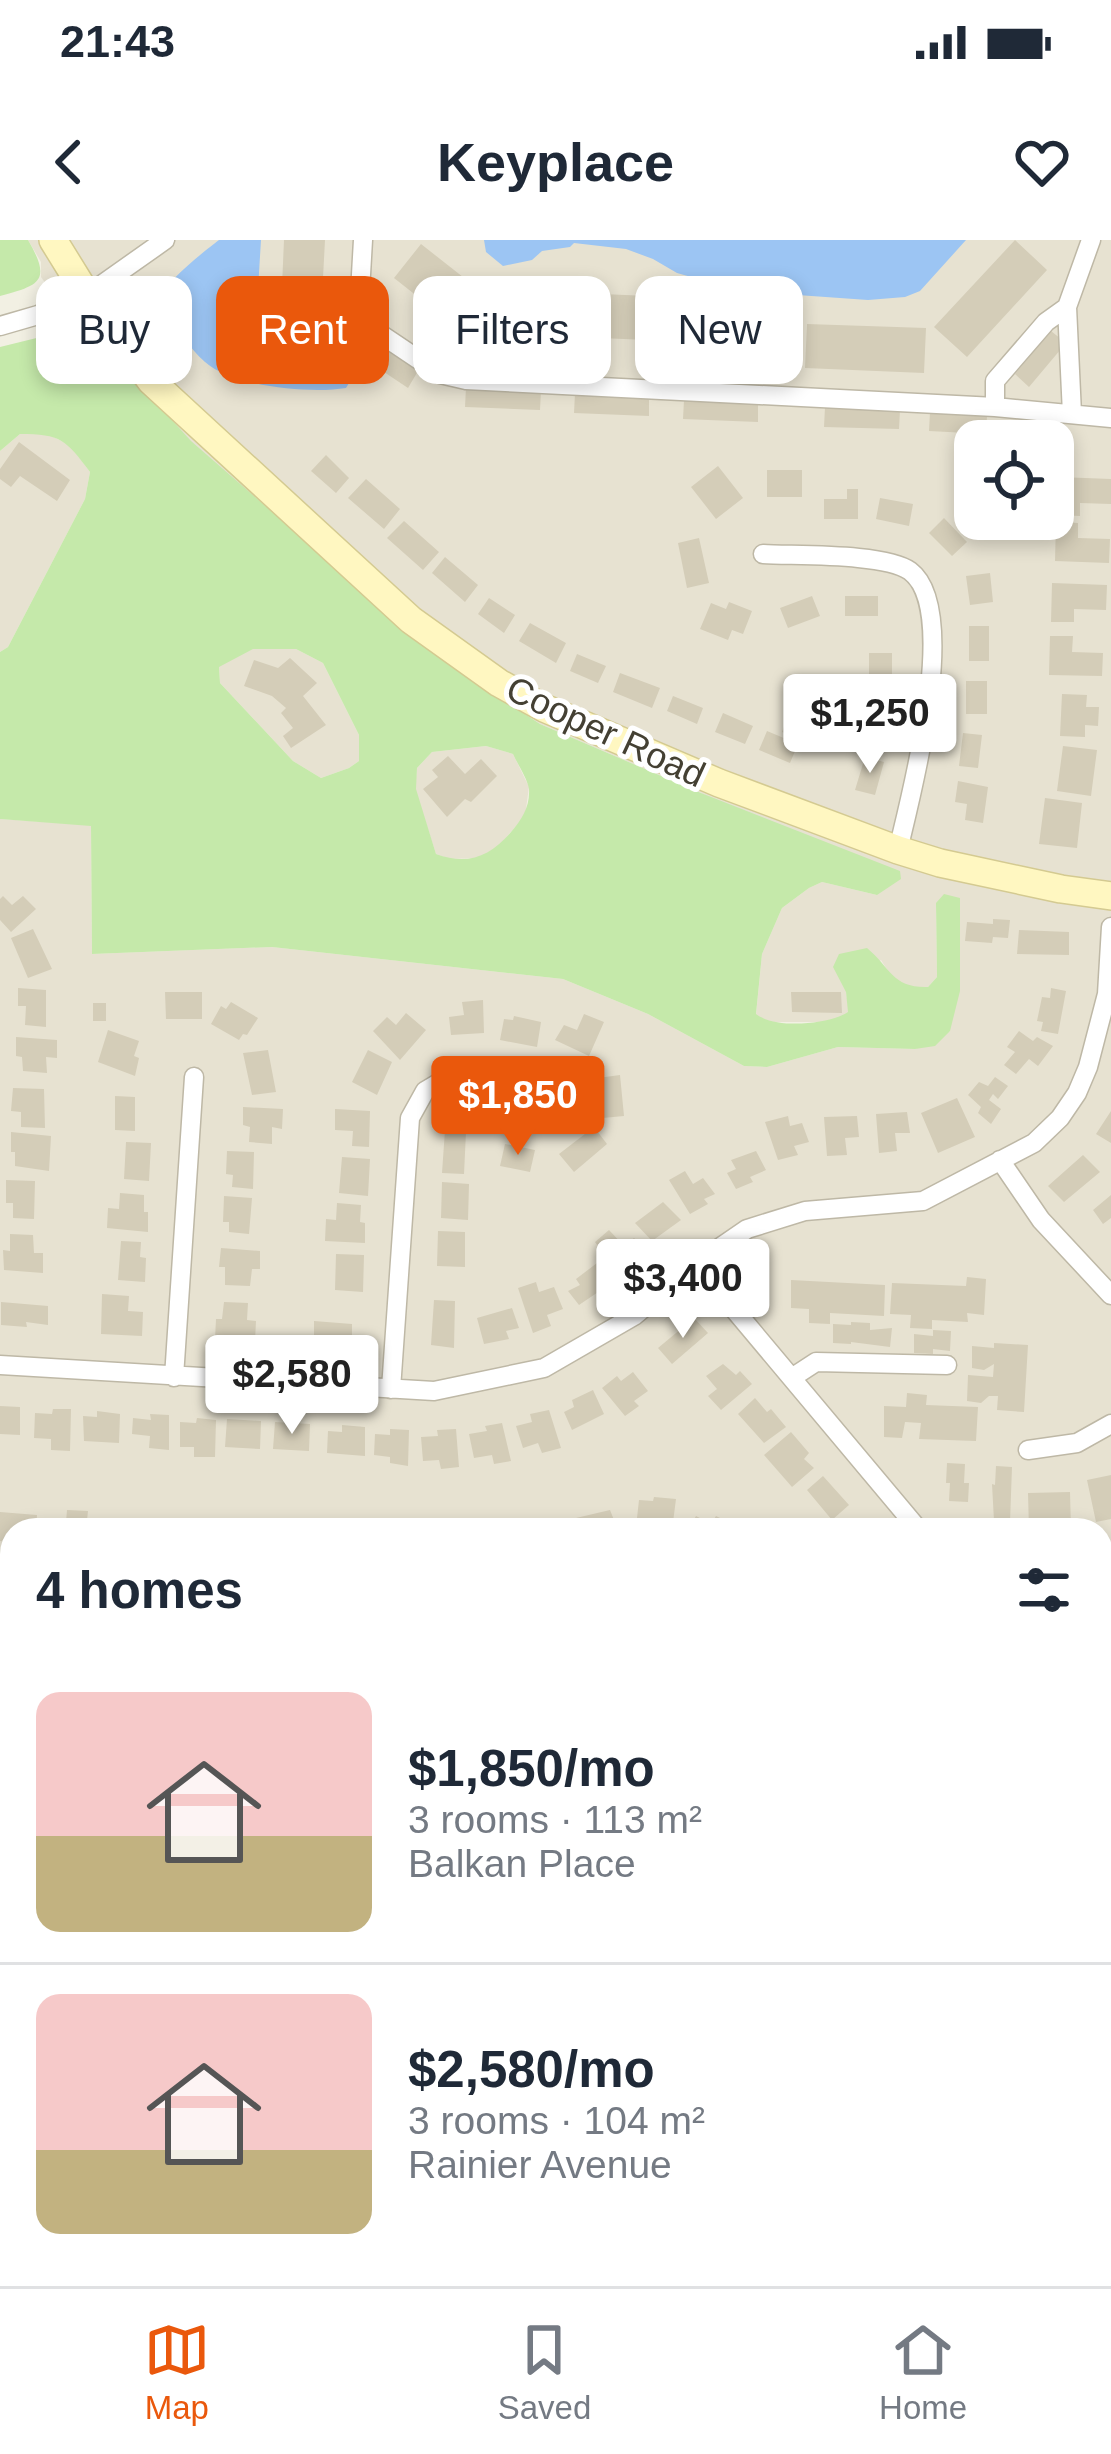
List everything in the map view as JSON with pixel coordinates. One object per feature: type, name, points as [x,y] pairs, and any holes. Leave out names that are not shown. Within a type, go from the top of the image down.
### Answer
[{"type":"street","name":"Cooper Road","points":[[53,240],[75,276]]},
{"type":"street","points":[[115,276],[165,240]]},
{"type":"street","points":[[363,240],[359,309],[370,327],[440,374],[466,380],[995,406],[1111,418]]},
{"type":"street","points":[[1072,415],[1067,307],[1091,240]]},
{"type":"street","points":[[995,406],[995,381],[1046,322],[1067,307]]},
{"type":"street","points":[[0,326],[36,316]]},
{"type":"street","name":"Cooper Road","points":[[154,384],[411,620],[499,683],[544,708],[719,783],[898,850],[940,863],[1111,896]]},
{"type":"street","points":[[763,554],[883,561],[910,572],[928,595],[932,624],[927,720],[898,850]]},
{"type":"street","points":[[0,1365],[434,1391],[544,1368],[634,1316],[747,1229],[805,1211],[923,1201],[1034,1142],[1060,1118],[1088,1067],[1107,994],[1111,927]]},
{"type":"street","points":[[391,1389],[410,1118],[425,1091],[452,1075],[502,1084],[546,1101]]},
{"type":"street","points":[[174,1377],[194,1077]]},
{"type":"street","points":[[1000,1160],[1041,1220],[1111,1295]]},
{"type":"street","points":[[696,1264],[909,1518]]},
{"type":"street","points":[[793,1378],[816,1362],[947,1366]]},
{"type":"street","points":[[1028,1450],[1076,1443],[1111,1424]]},
{"type":"shaded area","points":[[28,240],[1111,240],[1111,1518],[0,1518],[0,819],[91,825],[92,954],[272,947],[563,979],[648,1014],[744,1066],[767,1067],[838,1047],[915,1049],[950,1031],[936,903],[937,977],[928,987],[909,988],[891,976],[881,960],[846,992],[849,1012],[834,1022],[767,1022],[756,1015],[762,954],[782,908],[822,882],[877,895],[701,793],[540,724],[436,655],[190,441],[139,384],[192,384],[192,276],[41,276],[41,262]]},
{"type":"shaded area","points":[[20,434],[48,434],[71,446],[90,472],[85,499],[8,647],[0,652],[0,451]]},
{"type":"shaded area","points":[[252,649],[296,649],[323,663],[359,735],[359,761],[321,778],[293,761],[220,683],[219,666]]},
{"type":"shaded area","points":[[486,746],[513,754],[529,787],[525,816],[496,849],[479,858],[450,859],[436,854],[415,789],[417,768],[432,752]]},
{"type":"green space","points":[[0,240],[28,240],[39,276],[33,284],[0,296]]},
{"type":"green space","points":[[36,338],[36,384],[139,384],[191,441],[436,655],[540,724],[900,871],[901,879],[877,895],[822,882],[782,908],[762,954],[756,1014],[802,1024],[848,1012],[846,992],[833,967],[839,954],[867,948],[899,980],[928,987],[937,977],[936,903],[944,894],[960,898],[960,991],[950,1031],[935,1046],[838,1047],[767,1067],[744,1066],[648,1014],[563,979],[272,947],[92,954],[91,826],[0,819],[0,652],[8,647],[85,499],[90,472],[68,446],[45,435],[20,434],[0,451],[0,347]],"holes":[[[253,649],[296,649],[323,663],[359,735],[359,761],[321,778],[293,761],[220,683],[219,667]],[[486,746],[513,754],[529,789],[524,812],[511,832],[486,853],[468,859],[436,854],[416,789],[417,768],[432,752]]]},
{"type":"water","points":[[219,240],[261,240],[259,276],[216,276],[216,370],[192,347],[192,276],[177,276]]},
{"type":"water","points":[[484,240],[966,240],[920,291],[868,300],[803,295],[803,276],[688,276],[626,249],[574,243],[503,266],[486,252]]},
{"type":"water","points":[[260,384],[348,384],[346,388]]},
{"type":"building","points":[[284,240],[325,240],[323,276],[282,276]]},
{"type":"building","points":[[1015,240],[1047,270],[967,357],[934,327]]},
{"type":"building","points":[[421,244],[462,276],[413,276],[413,293],[394,278]]},
{"type":"building","points":[[611,294],[635,295],[635,339],[611,338]]},
{"type":"building","points":[[807,324],[926,328],[924,373],[805,368]]},
{"type":"building","points":[[1051,331],[1066,343],[1029,387],[1015,374]]},
{"type":"building","points":[[389,352],[413,368],[408,388],[389,375]]},
{"type":"building","points":[[466,387],[541,390],[540,410],[465,407]]},
{"type":"building","points":[[575,393],[649,397],[649,416],[574,413]]},
{"type":"building","points":[[684,400],[758,402],[758,422],[683,419]]},
{"type":"building","points":[[825,407],[900,410],[899,429],[824,427]]},
{"type":"building","points":[[930,412],[987,416],[987,420],[954,420],[954,432],[929,431]]},
{"type":"building","points":[[19,442],[70,480],[57,501],[20,476],[11,487],[0,479],[0,469]]},
{"type":"building","points":[[326,455],[349,478],[336,493],[311,471]]},
{"type":"building","points":[[718,466],[743,498],[716,519],[691,487]]},
{"type":"building","points":[[767,470],[802,470],[802,497],[767,497]]},
{"type":"building","points":[[1074,478],[1111,479],[1111,504],[1080,503],[1080,516],[1074,516]]},
{"type":"building","points":[[366,479],[400,509],[384,529],[348,498]]},
{"type":"building","points":[[847,489],[858,489],[858,519],[824,519],[824,499],[847,499]]},
{"type":"building","points":[[880,498],[913,504],[909,526],[876,519]]},
{"type":"building","points":[[944,518],[954,528],[954,540],[967,542],[952,556],[929,533]]},
{"type":"building","points":[[404,521],[439,552],[423,570],[387,538]]},
{"type":"building","points":[[1074,523],[1078,523],[1078,538],[1110,539],[1109,563],[1055,561],[1056,540],[1074,540]]},
{"type":"building","points":[[699,538],[709,583],[687,588],[678,543]]},
{"type":"building","points":[[445,557],[478,585],[465,602],[432,573]]},
{"type":"building","points":[[990,573],[993,602],[970,605],[966,576]]},
{"type":"building","points":[[1052,583],[1107,585],[1106,610],[1074,609],[1074,622],[1051,622]]},
{"type":"building","points":[[812,596],[820,616],[788,628],[780,608]]},
{"type":"building","points":[[845,596],[878,596],[878,616],[845,616]]},
{"type":"building","points":[[489,598],[515,615],[504,633],[478,614]]},
{"type":"building","points":[[729,602],[752,611],[743,634],[732,630],[728,640],[700,629],[711,603],[726,609]]},
{"type":"building","points":[[530,623],[566,643],[556,663],[519,641]]},
{"type":"building","points":[[969,626],[989,626],[989,661],[969,661]]},
{"type":"building","points":[[1050,636],[1073,636],[1072,652],[1103,653],[1102,676],[1049,675]]},
{"type":"building","points":[[869,653],[892,653],[892,682],[869,682]]},
{"type":"building","points":[[577,654],[606,666],[598,683],[570,671]]},
{"type":"building","points":[[290,658],[317,683],[303,696],[326,725],[291,748],[283,736],[293,728],[281,713],[286,708],[272,696],[244,686],[254,660],[278,668]]},
{"type":"building","points":[[620,673],[660,688],[652,708],[613,692]]},
{"type":"building","points":[[966,681],[987,681],[987,714],[966,714]]},
{"type":"building","points":[[1062,694],[1087,695],[1086,707],[1099,707],[1098,726],[1085,725],[1085,737],[1060,736]]},
{"type":"building","points":[[673,696],[703,708],[697,724],[667,711]]},
{"type":"building","points":[[868,702],[888,702],[888,735],[868,735]]},
{"type":"building","points":[[723,713],[753,726],[745,744],[715,732]]},
{"type":"building","points":[[789,713],[808,721],[800,739],[782,732]]},
{"type":"building","points":[[767,731],[798,744],[790,763],[759,750]]},
{"type":"building","points":[[963,733],[982,735],[978,768],[959,766]]},
{"type":"building","points":[[1063,746],[1097,750],[1091,796],[1057,791]]},
{"type":"building","points":[[448,756],[465,774],[481,759],[497,776],[471,802],[465,799],[447,817],[423,789],[438,777],[432,770]]},
{"type":"building","points":[[865,757],[884,762],[875,795],[855,790]]},
{"type":"building","points":[[958,781],[988,787],[983,823],[965,820],[967,804],[955,802]]},
{"type":"building","points":[[1045,798],[1082,803],[1077,848],[1039,844]]},
{"type":"building","points":[[3,896],[12,905],[23,896],[36,909],[11,932],[0,920]]},
{"type":"building","points":[[993,919],[1010,920],[1008,938],[993,937],[992,943],[965,941],[967,922],[993,924]]},
{"type":"building","points":[[33,929],[52,969],[28,978],[11,938]]},
{"type":"building","points":[[1019,930],[1069,932],[1069,955],[1017,954]]},
{"type":"building","points":[[18,988],[46,990],[46,1027],[25,1025],[26,1006],[18,1006]]},
{"type":"building","points":[[1051,988],[1066,991],[1058,1034],[1041,1031],[1043,1022],[1037,1021],[1042,997],[1050,998]]},
{"type":"building","points":[[165,992],[202,992],[202,1019],[166,1019]]},
{"type":"building","points":[[791,992],[841,992],[842,1013],[792,1012]]},
{"type":"building","points":[[483,1000],[484,1033],[451,1035],[449,1017],[464,1015],[462,1002]]},
{"type":"building","points":[[231,1002],[258,1018],[239,1040],[211,1024],[221,1006],[226,1009]]},
{"type":"building","points":[[93,1003],[106,1003],[106,1021],[93,1021]]},
{"type":"building","points":[[406,1013],[426,1030],[400,1060],[373,1031],[387,1017],[396,1025]]},
{"type":"building","points":[[584,1014],[604,1022],[589,1056],[555,1040],[564,1025],[577,1030]]},
{"type":"building","points":[[514,1016],[541,1022],[537,1047],[500,1040],[504,1019]]},
{"type":"building","points":[[108,1030],[139,1041],[135,1076],[98,1062]]},
{"type":"building","points":[[1019,1031],[1053,1046],[1038,1066],[1029,1059],[1016,1074],[1004,1065],[1015,1052],[1007,1047]]},
{"type":"building","points":[[16,1037],[57,1040],[57,1058],[46,1057],[47,1073],[23,1071],[22,1057],[16,1056]]},
{"type":"building","points":[[268,1050],[276,1092],[252,1095],[243,1053]]},
{"type":"building","points":[[368,1050],[392,1062],[377,1095],[352,1082]]},
{"type":"building","points":[[620,1075],[624,1116],[603,1118],[598,1078]]},
{"type":"building","points":[[995,1077],[1008,1086],[998,1099],[993,1094],[989,1100],[1001,1109],[991,1124],[968,1095],[979,1082],[988,1086]]},
{"type":"building","points":[[13,1088],[44,1089],[45,1128],[21,1127],[21,1112],[11,1111]]},
{"type":"building","points":[[115,1096],[135,1097],[135,1131],[115,1130]]},
{"type":"building","points":[[957,1098],[975,1137],[938,1153],[921,1113]]},
{"type":"building","points":[[243,1107],[283,1109],[282,1129],[272,1127],[272,1144],[249,1142]]},
{"type":"building","points":[[335,1109],[370,1111],[369,1147],[352,1146],[353,1131],[335,1130]]},
{"type":"building","points":[[1111,1111],[1111,1143],[1096,1134]]},
{"type":"building","points":[[907,1112],[910,1133],[895,1133],[897,1151],[879,1153],[876,1114]]},
{"type":"building","points":[[788,1116],[790,1126],[802,1123],[809,1142],[794,1146],[798,1155],[778,1160],[765,1122]]},
{"type":"building","points":[[857,1116],[859,1137],[845,1138],[847,1155],[827,1156],[824,1117]]},
{"type":"building","points":[[594,1127],[607,1144],[574,1172],[559,1154]]},
{"type":"building","points":[[445,1130],[466,1132],[464,1174],[442,1173]]},
{"type":"building","points":[[11,1132],[51,1136],[49,1171],[15,1166]]},
{"type":"building","points":[[126,1142],[151,1143],[149,1181],[124,1179]]},
{"type":"building","points":[[505,1144],[535,1150],[530,1172],[500,1166]]},
{"type":"building","points":[[227,1151],[254,1152],[253,1189],[232,1187],[233,1175],[226,1174]]},
{"type":"building","points":[[756,1151],[766,1170],[736,1189],[727,1173],[736,1169],[731,1160]]},
{"type":"building","points":[[1083,1155],[1100,1172],[1064,1202],[1048,1186]]},
{"type":"building","points":[[342,1157],[370,1159],[368,1196],[339,1193]]},
{"type":"building","points":[[685,1171],[693,1184],[703,1178],[715,1194],[690,1214],[669,1180]]},
{"type":"building","points":[[6,1180],[35,1181],[34,1219],[13,1218],[13,1203],[6,1203]]},
{"type":"building","points":[[442,1182],[469,1184],[468,1220],[441,1218]]},
{"type":"building","points":[[120,1193],[144,1195],[148,1232],[107,1228],[108,1208],[119,1209]]},
{"type":"building","points":[[1111,1195],[1111,1218],[1103,1224],[1093,1210]]},
{"type":"building","points":[[224,1196],[252,1198],[249,1234],[229,1232],[229,1222],[223,1222]]},
{"type":"building","points":[[663,1202],[681,1220],[652,1241],[635,1223]]},
{"type":"building","points":[[337,1203],[361,1205],[365,1243],[325,1241],[326,1219],[336,1220]]},
{"type":"building","points":[[609,1230],[624,1246],[634,1238],[647,1251],[619,1274],[595,1242]]},
{"type":"building","points":[[438,1231],[465,1232],[465,1267],[437,1266]]},
{"type":"building","points":[[10,1234],[33,1235],[34,1253],[43,1253],[43,1273],[4,1270],[3,1250],[10,1251]]},
{"type":"building","points":[[121,1241],[141,1242],[145,1282],[118,1280]]},
{"type":"building","points":[[221,1248],[260,1251],[260,1269],[252,1269],[250,1286],[225,1285],[225,1267],[219,1267]]},
{"type":"building","points":[[336,1254],[364,1255],[363,1292],[335,1290]]},
{"type":"building","points":[[597,1263],[613,1282],[579,1305],[568,1291],[580,1285],[576,1279]]},
{"type":"building","points":[[967,1277],[986,1279],[984,1315],[967,1313],[968,1322],[932,1320],[932,1329],[910,1328],[911,1315],[890,1314],[892,1283],[966,1286]]},
{"type":"building","points":[[791,1280],[885,1285],[884,1316],[830,1313],[830,1324],[809,1323],[809,1309],[791,1308]]},
{"type":"building","points":[[536,1282],[539,1292],[554,1287],[563,1309],[547,1315],[551,1326],[533,1333],[518,1288]]},
{"type":"building","points":[[102,1294],[129,1296],[128,1311],[143,1312],[142,1336],[101,1334]]},
{"type":"building","points":[[434,1300],[455,1301],[454,1348],[431,1345]]},
{"type":"building","points":[[1,1302],[48,1306],[48,1325],[1,1325]]},
{"type":"building","points":[[224,1302],[248,1303],[247,1320],[256,1321],[255,1341],[215,1339],[216,1319],[222,1319]]},
{"type":"building","points":[[512,1308],[519,1328],[506,1331],[509,1339],[484,1344],[477,1318]]},
{"type":"building","points":[[694,1318],[708,1333],[672,1364],[658,1348]]},
{"type":"building","points":[[314,1321],[352,1324],[352,1346],[314,1344]]},
{"type":"building","points":[[870,1323],[870,1330],[892,1328],[890,1347],[833,1343],[833,1324]]},
{"type":"building","points":[[933,1330],[951,1331],[950,1351],[914,1353],[914,1334],[933,1336]]},
{"type":"building","points":[[994,1343],[1028,1345],[1024,1412],[997,1410],[998,1396],[981,1403],[967,1401],[968,1375],[993,1377],[994,1364],[984,1370],[972,1368],[972,1346],[994,1348]]},
{"type":"building","points":[[723,1364],[736,1375],[740,1371],[752,1384],[721,1410],[708,1396],[717,1389],[706,1376]]},
{"type":"building","points":[[633,1372],[648,1391],[625,1416],[602,1388],[617,1376],[621,1381]]},
{"type":"building","points":[[593,1390],[604,1414],[572,1430],[564,1412],[574,1407],[572,1400]]},
{"type":"building","points":[[907,1393],[927,1395],[926,1405],[978,1407],[976,1441],[919,1439],[921,1423],[905,1422],[902,1438],[884,1437],[884,1406],[906,1407]]},
{"type":"building","points":[[755,1398],[786,1427],[764,1443],[738,1414]]},
{"type":"building","points":[[0,1406],[20,1407],[20,1435],[0,1434]]},
{"type":"building","points":[[53,1409],[71,1409],[70,1451],[51,1450],[51,1439],[34,1438],[35,1413],[52,1414]]},
{"type":"building","points":[[549,1410],[561,1448],[542,1453],[538,1443],[523,1448],[516,1426],[532,1422],[530,1414]]},
{"type":"building","points":[[97,1411],[120,1414],[119,1443],[84,1441],[83,1416],[97,1417]]},
{"type":"building","points":[[150,1414],[169,1415],[169,1450],[149,1448],[150,1436],[132,1434],[133,1418],[151,1420]]},
{"type":"building","points":[[197,1418],[216,1420],[215,1457],[194,1457],[194,1447],[180,1447],[180,1422],[196,1423]]},
{"type":"building","points":[[227,1419],[261,1421],[260,1449],[225,1447]]},
{"type":"building","points":[[275,1422],[310,1424],[309,1451],[273,1449]]},
{"type":"building","points":[[502,1423],[511,1461],[494,1464],[492,1455],[474,1458],[469,1434]]},
{"type":"building","points":[[342,1425],[365,1427],[365,1456],[327,1453],[328,1431],[342,1432]]},
{"type":"building","points":[[390,1429],[409,1430],[408,1466],[374,1455],[375,1434],[390,1435]]},
{"type":"building","points":[[456,1429],[459,1467],[441,1469],[439,1460],[423,1461],[421,1437]]},
{"type":"building","points":[[791,1432],[809,1453],[804,1459],[814,1468],[792,1487],[764,1455]]},
{"type":"building","points":[[947,1463],[965,1464],[968,1502],[949,1501]]},
{"type":"building","points":[[996,1466],[1012,1467],[1010,1518],[994,1518]]},
{"type":"building","points":[[1111,1475],[1111,1518],[1095,1518],[1087,1480]]},
{"type":"building","points":[[823,1476],[849,1505],[830,1518],[807,1490]]},
{"type":"building","points":[[1070,1492],[1071,1518],[1029,1518],[1028,1493]]},
{"type":"building","points":[[654,1497],[676,1499],[674,1518],[637,1518],[639,1500],[653,1501]]},
{"type":"building","points":[[67,1510],[88,1511],[87,1518],[66,1518]]},
{"type":"building","points":[[610,1510],[613,1518],[576,1518]]},
{"type":"building","points":[[0,1512],[37,1515],[37,1518],[0,1518]]}]
